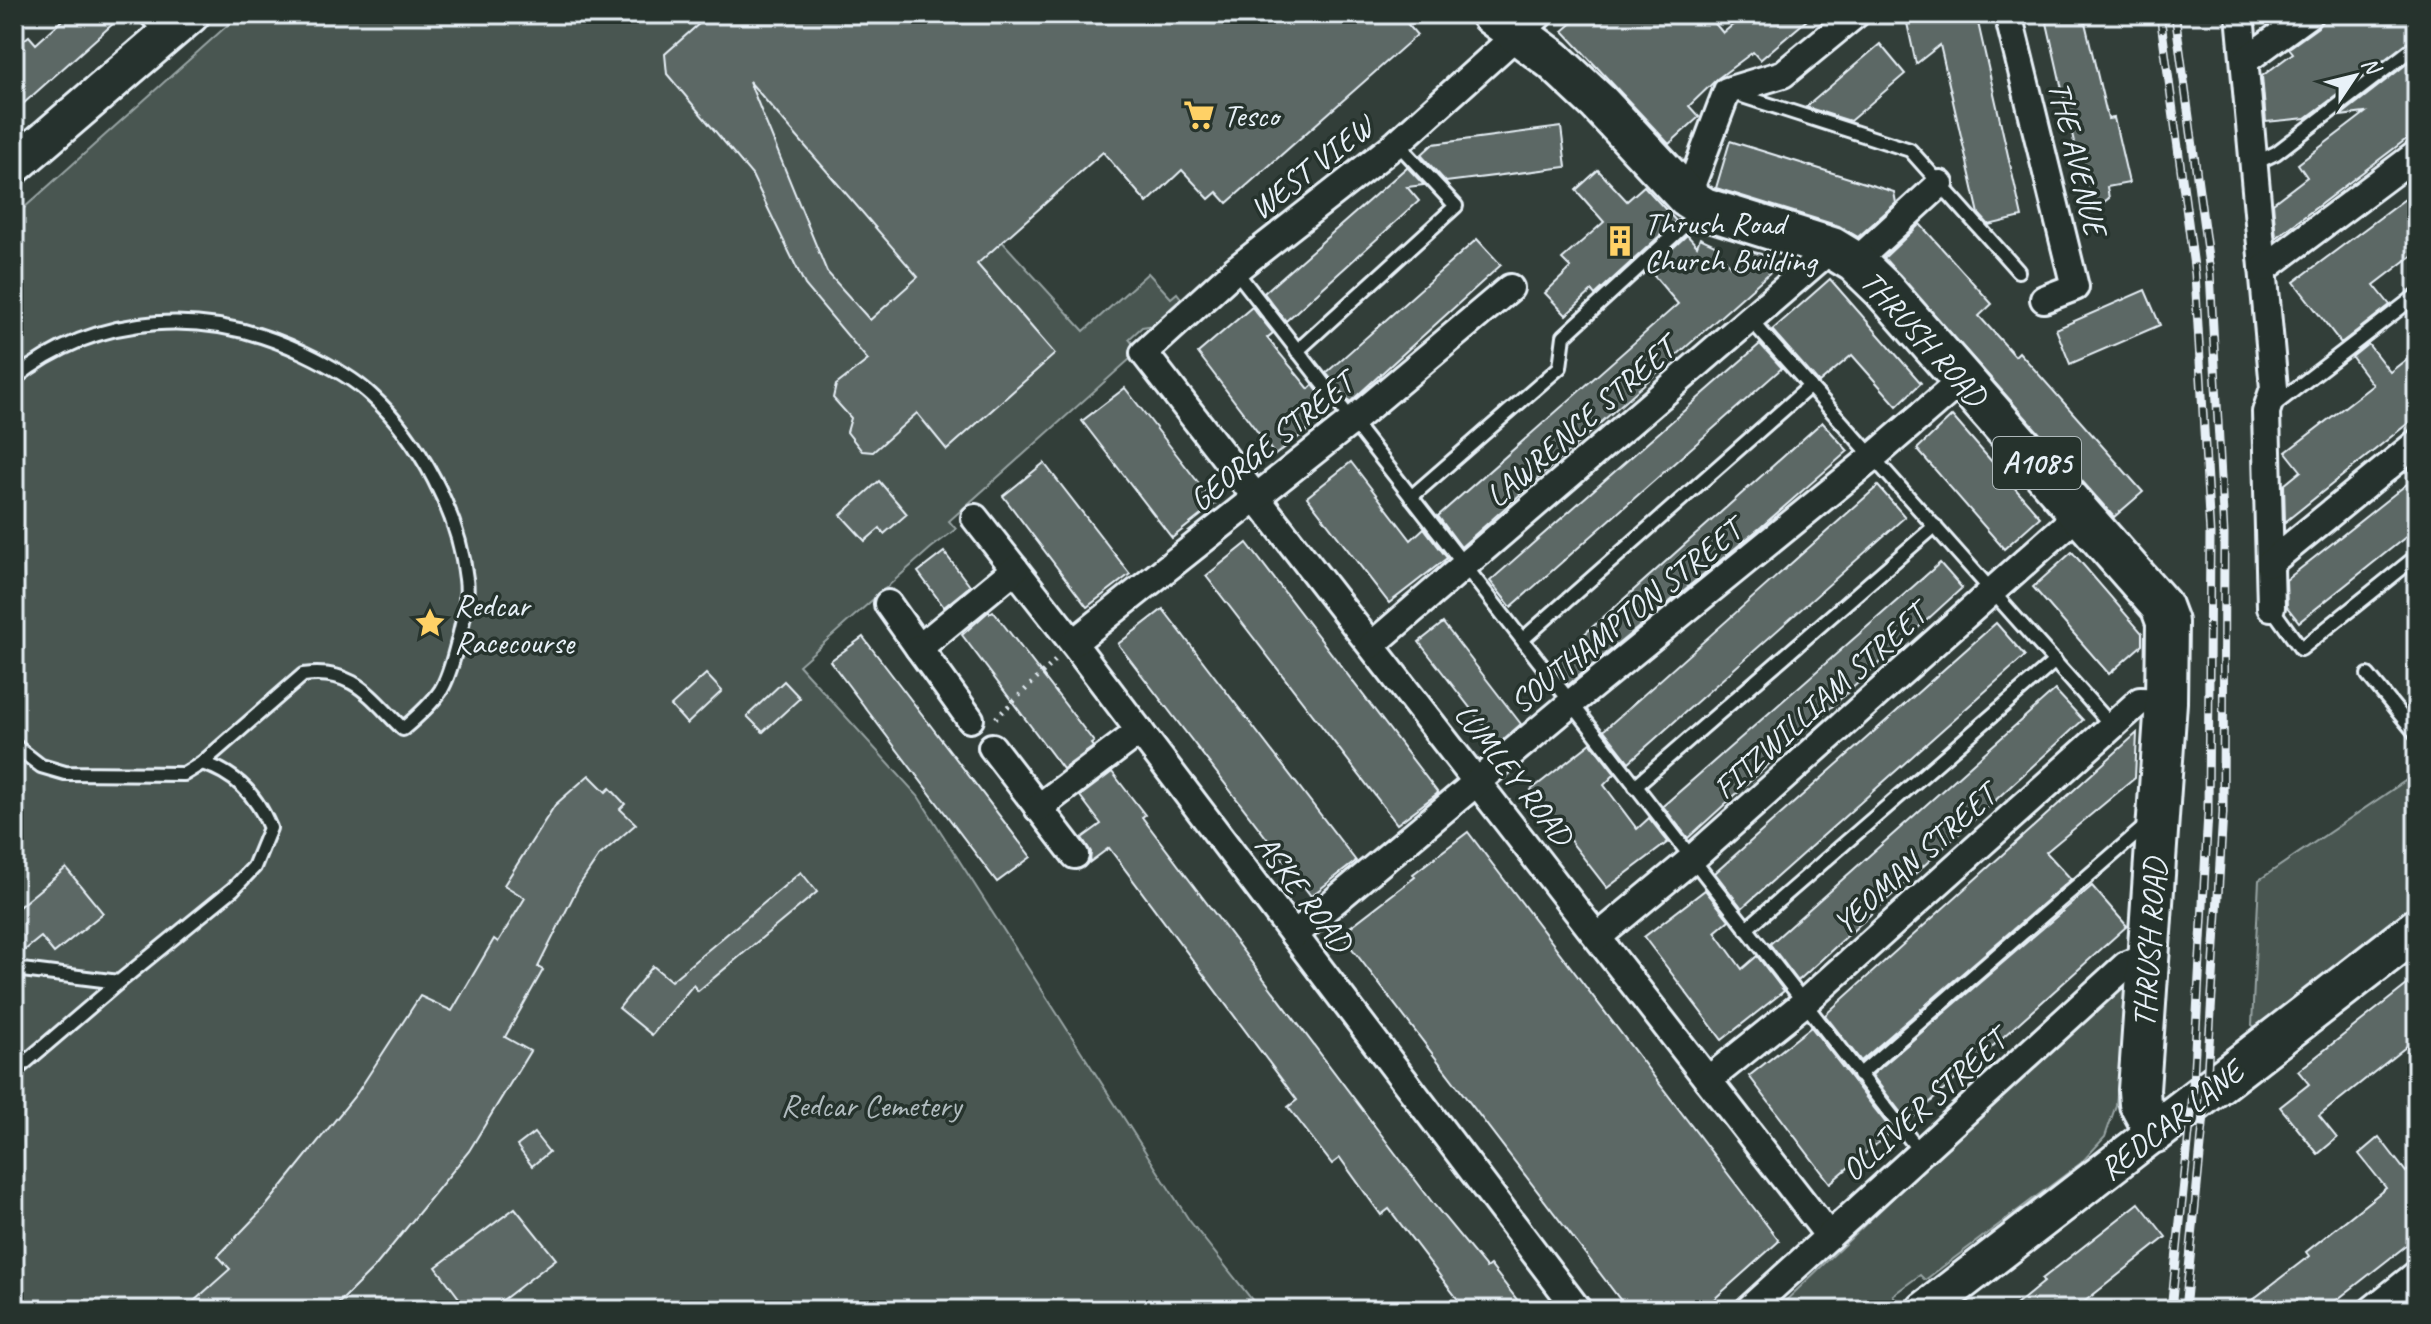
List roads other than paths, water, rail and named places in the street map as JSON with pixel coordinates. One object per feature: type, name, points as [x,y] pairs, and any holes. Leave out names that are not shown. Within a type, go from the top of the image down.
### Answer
[{"type":"main road","points":[[14,166],[172,20]]},
{"type":"main road","name":"THRUSH ROAD","points":[[1516,20],[1696,203],[1843,255],[1883,289],[2161,606],[2167,622],[2160,814],[2136,961],[2140,1104],[2155,1132]]},
{"type":"main road","name":"REDCAR LANE","points":[[1925,1310],[2417,929]]},
{"type":"street","points":[[1696,203],[1727,91],[1783,74],[1856,14]]},
{"type":"street","name":"THE AVENUE","points":[[2008,14],[2075,287],[2044,299]]},
{"type":"street","points":[[2240,14],[2274,388],[2266,412],[2271,607]]},
{"type":"street","points":[[2246,60],[2309,14]]},
{"type":"street","name":"WEST VIEW","points":[[1144,353],[1235,270],[1397,143],[1516,20]]},
{"type":"street","points":[[2265,268],[2417,154]]},
{"type":"street","name":"LAWRENCE STREET","points":[[1372,645],[1750,319],[1940,184]]},
{"type":"street","name":"GEORGE STREET","points":[[1073,643],[1352,421],[1510,288]]},
{"type":"street","name":"LUMLEY ROAD","points":[[1144,353],[1829,1236]]},
{"type":"street","name":"SOUTHAMPTON STREET","points":[[1294,935],[1962,380]]},
{"type":"street","points":[[2270,563],[2417,443]]},
{"type":"street","name":"FITZWILLIAM STREET","points":[[1598,937],[1692,859],[2081,512]]},
{"type":"street","name":"ASKE ROAD","points":[[975,518],[1578,1310]]},
{"type":"street","points":[[919,648],[1015,569]]},
{"type":"street","points":[[888,604],[985,730],[1038,808],[1075,855]]},
{"type":"street","name":"YEOMAN STREET","points":[[1708,1080],[1804,1003],[2140,701],[2166,702]]},
{"type":"street","points":[[1038,808],[1140,731]]},
{"type":"street","name":"OLLIVER STREET","points":[[1748,1310],[2136,961]]},
{"type":"street","points":[[2372,1310],[2417,1274]]},
{"type":"lane","points":[[2255,163],[2276,153],[2417,45]]},
{"type":"lane","points":[[1727,91],[1910,150],[2018,271]]},
{"type":"lane","points":[[1297,351],[1456,206],[1397,143]]},
{"type":"lane","points":[[1411,497],[1560,367],[1564,336],[1696,203]]},
{"type":"lane","points":[[1235,270],[1921,1153]]},
{"type":"lane","points":[[2266,412],[2417,295]]},
{"type":"lane","points":[[1750,319],[2113,726]]},
{"type":"lane","points":[[14,379],[73,342],[124,327],[169,321],[223,326],[274,339],[327,364],[370,395],[403,432],[434,479],[454,524],[467,581],[463,623],[452,667],[441,691],[403,729],[356,681],[321,672],[303,675],[202,763],[184,774],[65,773],[41,766],[14,745]]},
{"type":"lane","points":[[1523,639],[1810,386]]},
{"type":"lane","points":[[1635,786],[1935,526]]},
{"type":"lane","points":[[2271,607],[2301,649],[2417,556]]},
{"type":"lane","points":[[1746,929],[2055,661]]},
{"type":"lane","points":[[2368,675],[2417,735]]},
{"type":"lane","points":[[14,1072],[233,889],[254,867],[270,828],[261,806],[243,784],[216,767],[202,763]]},
{"type":"lane","points":[[1859,1075],[2160,814]]},
{"type":"lane","points":[[14,969],[119,982]]},
{"type":"railway","points":[[2160,14],[2195,274],[2210,534],[2208,813],[2192,1104],[2171,1310]]},
{"type":"railway","points":[[2175,14],[2210,272],[2224,534],[2223,813],[2206,1094],[2185,1310]]},
{"type":"place","name":"Tesco","points":[[1199,115]]},
{"type":"place","name":"Thrush Road Church Building","points":[[1620,241]]},
{"type":"place","name":"Redcar Racecourse","points":[[430,623]]},
{"type":"park label","name":"Redcar Cemetery","points":[[871,1105]]}]
